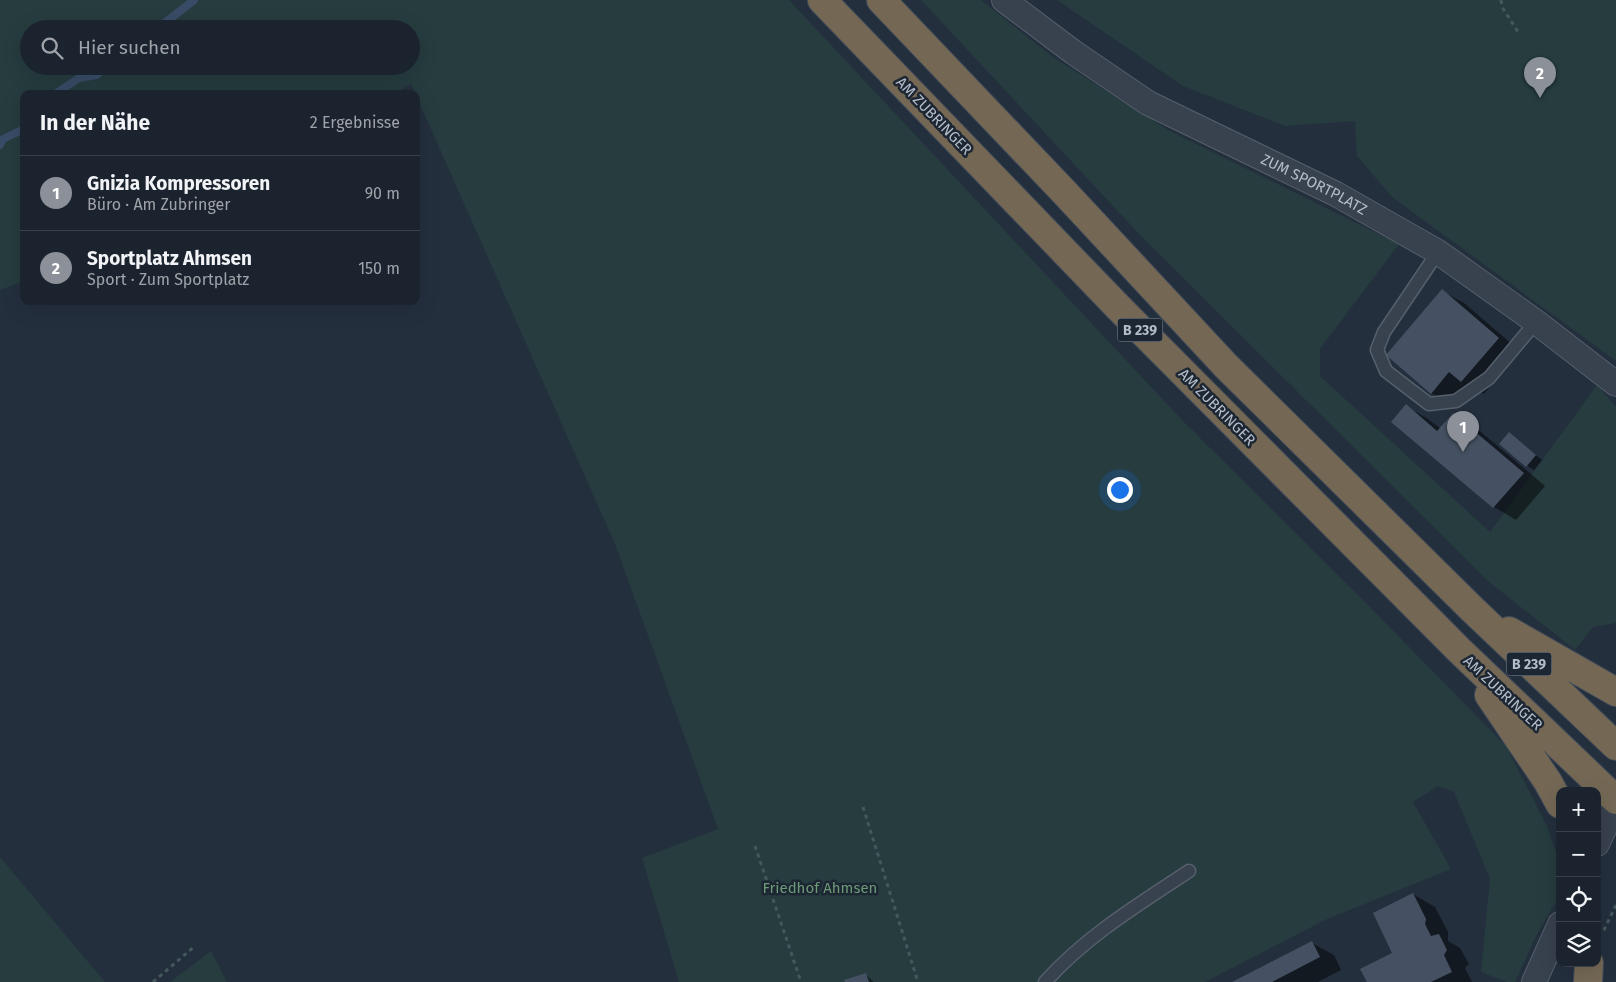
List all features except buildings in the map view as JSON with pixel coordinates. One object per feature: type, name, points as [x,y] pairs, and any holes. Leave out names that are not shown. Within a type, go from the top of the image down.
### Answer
[{"type":"highway","name":"B 239","points":[[881,0],[1066,194],[1226,366],[1472,609],[1586,720],[1616,746]]},
{"type":"highway","name":"AM ZUBRINGER","points":[[824,2],[1118,307],[1458,650],[1616,800]]},
{"type":"highway","points":[[1472,609],[1609,689]]},
{"type":"highway","points":[[1458,650],[1554,793]]},
{"type":"highway","points":[[1588,982],[1589,967]]},
{"type":"street","name":"ZUM SPORTPLATZ","points":[[1004,0],[1073,52],[1148,102],[1336,194],[1438,252],[1536,322],[1616,384]]},
{"type":"street","points":[[1601,836],[1616,804]]},
{"type":"street","points":[[1534,982],[1556,933]]},
{"type":"lane","points":[[1438,252],[1384,332],[1377,350],[1386,371],[1429,404],[1456,401],[1489,378],[1536,322]]},
{"type":"lane","points":[[1045,982],[1068,957],[1111,923],[1189,871]]},
{"type":"path","points":[[1501,0],[1502,7],[1520,35]]},
{"type":"path","points":[[863,807],[918,982]]},
{"type":"path","points":[[755,846],[802,982]]},
{"type":"path","points":[[1601,932],[1603,932],[1616,905]]},
{"type":"path","points":[[153,982],[195,946]]},
{"type":"green space","name":"Friedhof Ahmsen","points":[[0,0],[789,0],[1183,421],[1506,746],[1547,826],[1556,852],[1556,902],[1536,936],[1515,982],[1507,982],[1481,972],[1490,879],[1454,792],[1438,786],[1413,802],[1451,869],[1325,920],[1205,982],[679,982],[642,858],[718,829],[615,544],[420,104],[420,90],[414,90],[411,84],[400,90],[20,90],[20,282],[0,290]]},
{"type":"green space","points":[[921,0],[981,0],[1053,57],[1168,130],[1399,244],[1320,349],[1320,376],[1490,532],[1597,385],[1616,407],[1616,623],[1593,627],[1575,650],[1488,581],[1141,236]]},
{"type":"green space","points":[[1057,0],[1616,0],[1616,361],[1392,197],[1357,156],[1355,121],[1285,126],[1183,86]]},
{"type":"green space","points":[[0,857],[105,982],[0,982]]},
{"type":"green space","points":[[211,951],[227,982],[170,982]]},
{"type":"waterway","points":[[168,20],[194,0]]},
{"type":"waterway","points":[[61,90],[79,78],[97,75]]},
{"type":"waterway","points":[[0,145],[3,139],[20,131]]},
{"type":"place","name":"Sportplatz Ahmsen","points":[[1540,98]]},
{"type":"place","name":"Gnizia Kompressoren","points":[[1463,452]]}]
